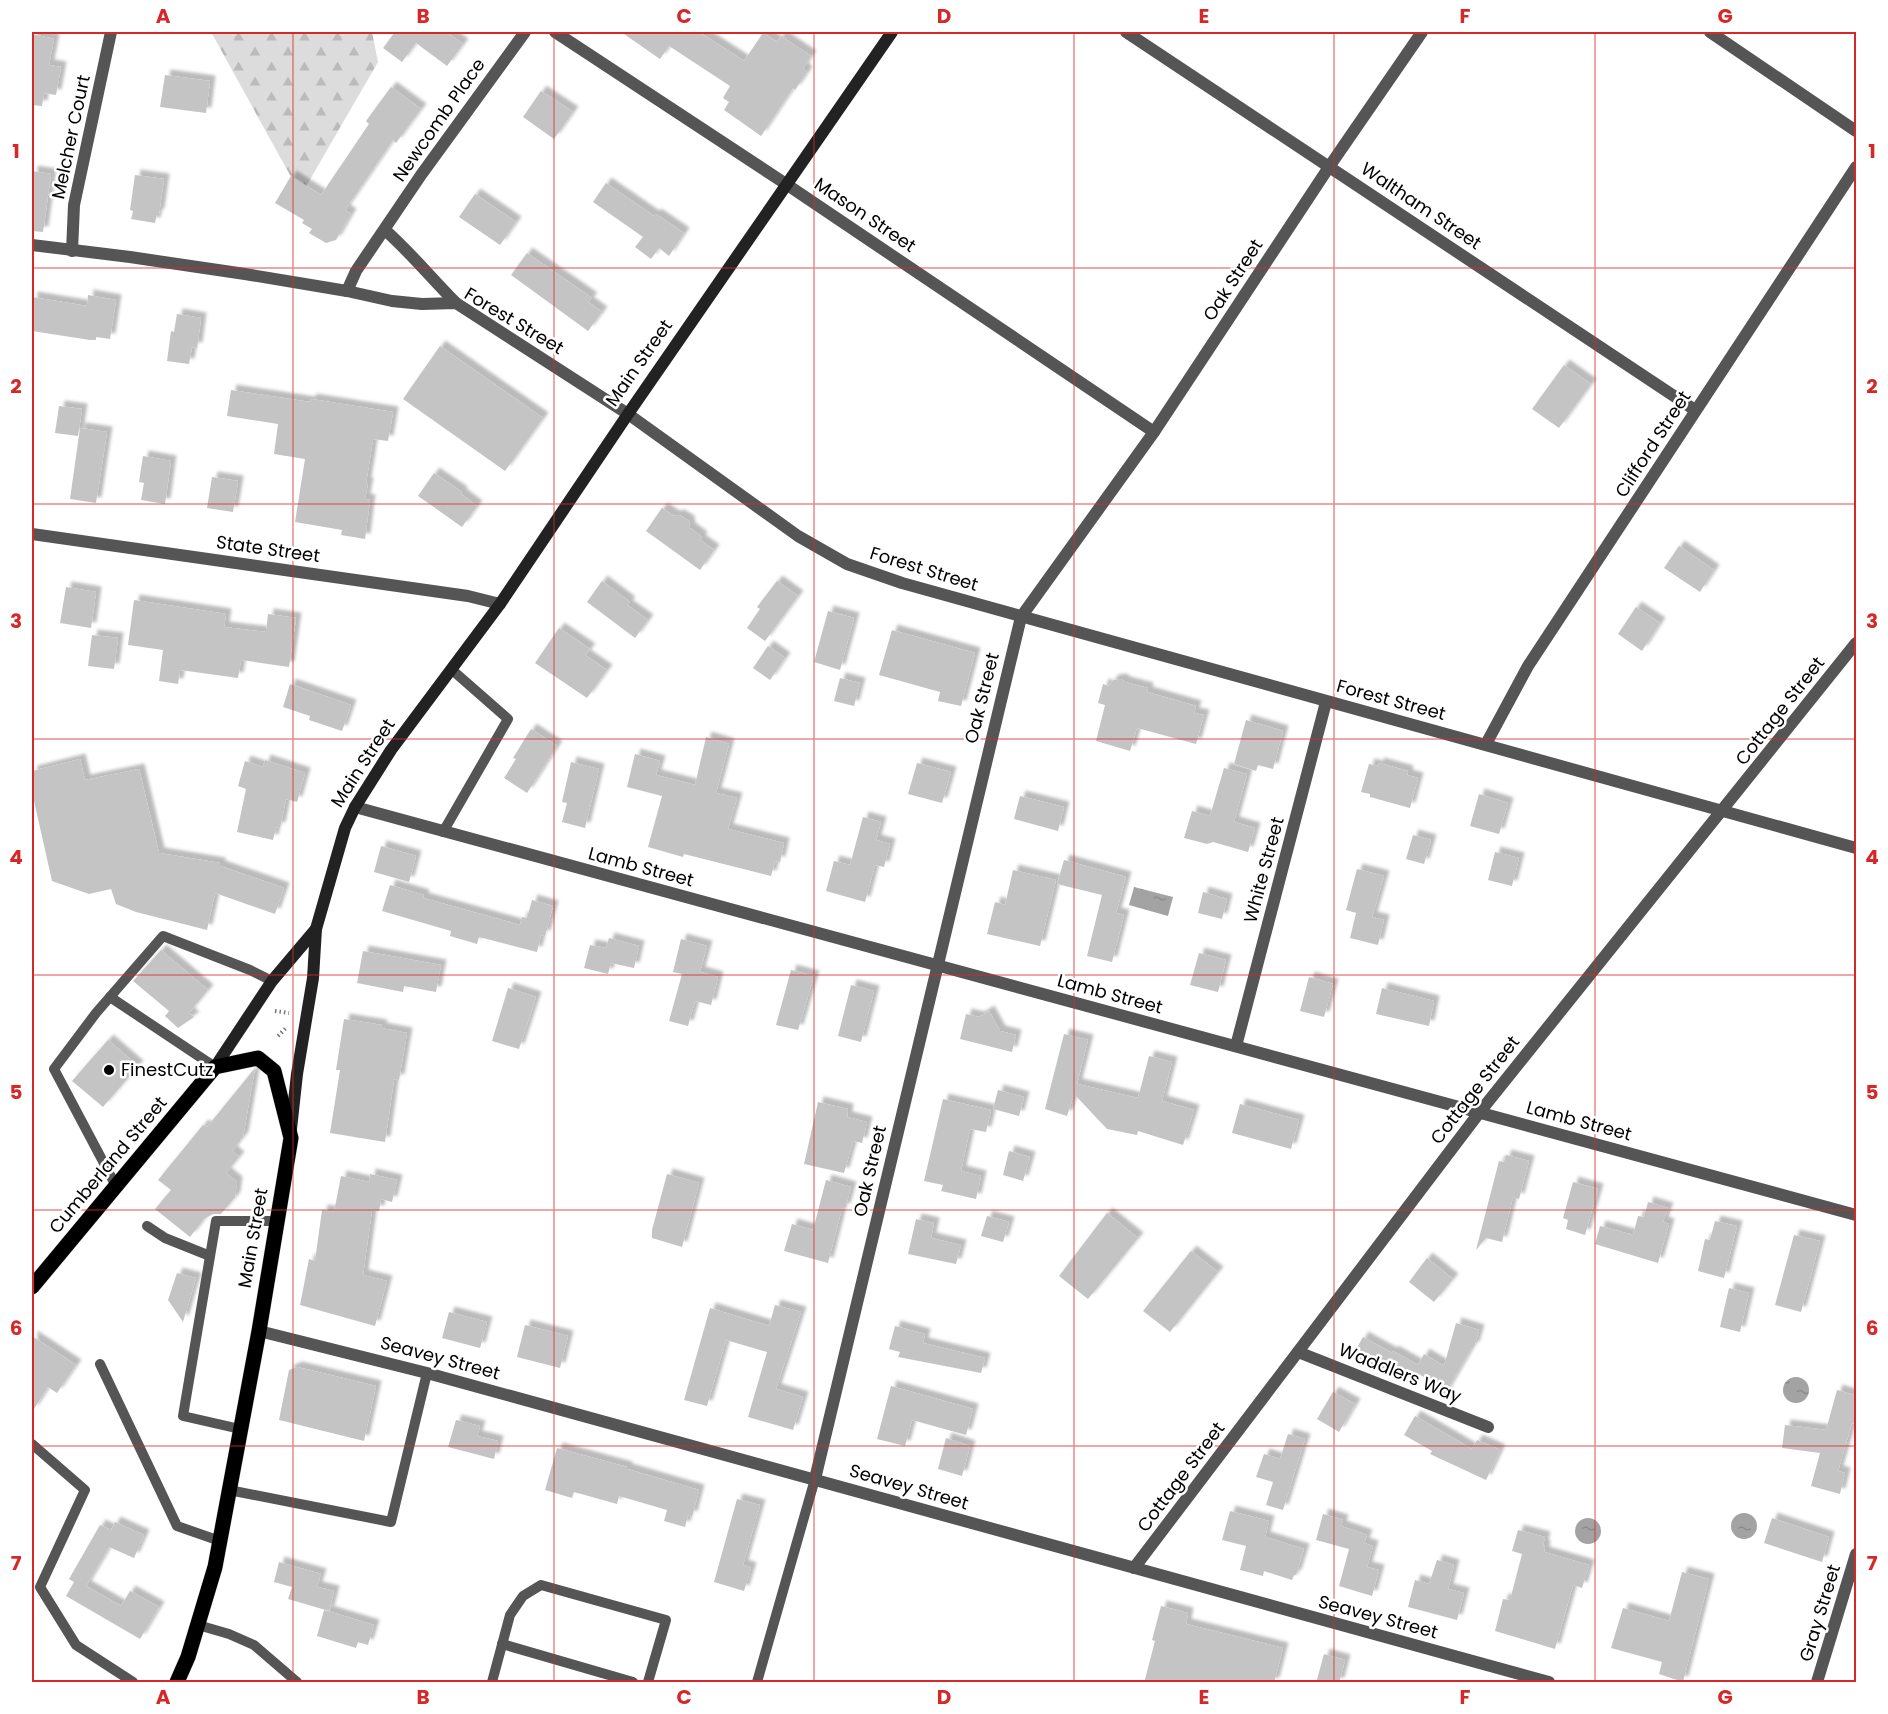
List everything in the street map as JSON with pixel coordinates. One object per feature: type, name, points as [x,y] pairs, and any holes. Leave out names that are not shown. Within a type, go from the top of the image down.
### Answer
[{"type":"main road","name":"Main Street","points":[[177,1683],[188,1657],[215,1567],[259,1331],[291,1138],[297,1074],[313,978],[316,929],[345,828],[355,807],[391,750],[500,604],[627,414],[892,32]]},
{"type":"main road","name":"Cumberland Street","points":[[32,1287],[215,1067],[272,981],[316,929]]},
{"type":"main road","points":[[215,1067],[258,1058],[274,1071],[291,1138]]},
{"type":"street","name":"Melcher Court","points":[[72,251],[74,205],[111,32]]},
{"type":"street","name":"Newcomb Place","points":[[347,291],[356,271],[421,175],[525,32]]},
{"type":"street","name":"Mason Street","points":[[555,32],[786,184],[1154,432]]},
{"type":"street","name":"Waltham Street","points":[[1126,32],[1695,410]]},
{"type":"street","name":"Oak Street","points":[[815,1479],[1021,617],[1154,432],[1329,167],[1422,32]]},
{"type":"street","points":[[1710,32],[1857,131]]},
{"type":"street","name":"Clifford Street","points":[[1486,744],[1528,666],[1857,167]]},
{"type":"street","points":[[385,230],[411,253],[456,303]]},
{"type":"street","name":"Forest Street","points":[[32,245],[130,256],[347,291],[392,301],[422,304],[456,303],[627,414],[798,536],[847,564],[902,583],[1021,617],[1857,848]]},
{"type":"street","name":"State Street","points":[[32,534],[468,596],[500,604]]},
{"type":"street","name":"Cottage Street","points":[[1134,1569],[1479,1113],[1857,643]]},
{"type":"street","name":"White Street","points":[[1236,1046],[1326,702]]},
{"type":"street","name":"Lamb Street","points":[[355,807],[1857,1215]]},
{"type":"street","name":"Seavey Street","points":[[259,1331],[427,1372],[1549,1683]]},
{"type":"street","name":"Waddlers Way","points":[[1298,1352],[1488,1427]]},
{"type":"street","name":"Gray Street","points":[[1817,1683],[1857,1554]]},
{"type":"lane","points":[[443,832],[508,719],[451,669]]},
{"type":"lane","points":[[116,1186],[54,1069],[110,997],[163,936],[272,981]]},
{"type":"lane","points":[[110,997],[215,1067]]},
{"type":"lane","points":[[240,1429],[183,1416],[216,1221],[276,1221]]},
{"type":"lane","points":[[147,1226],[165,1238],[210,1257]]},
{"type":"lane","points":[[100,1364],[177,1526],[220,1541]]},
{"type":"lane","points":[[229,1490],[391,1522],[427,1372]]},
{"type":"lane","points":[[32,1444],[85,1490],[40,1587],[76,1645],[133,1683]]},
{"type":"lane","points":[[757,1683],[815,1479]]},
{"type":"lane","points":[[492,1683],[510,1615],[523,1596],[542,1585],[666,1620],[648,1683]]},
{"type":"lane","points":[[198,1625],[229,1634],[254,1645],[297,1683]]},
{"type":"lane","points":[[502,1644],[633,1683]]},
{"type":"path","points":[[275,1011],[289,1013]]},
{"type":"green space","points":[[211,32],[372,32],[378,62],[301,195]]},
{"type":"water","points":[[1134,887],[1173,897],[1168,916],[1129,905]]},
{"type":"water","points":[[1796,1377],[1805,1381],[1809,1390],[1805,1399],[1796,1403],[1787,1399],[1783,1390],[1787,1381]]},
{"type":"water","points":[[1744,1513],[1753,1517],[1757,1526],[1753,1535],[1744,1539],[1735,1535],[1731,1526],[1735,1517]]},
{"type":"water","points":[[1588,1518],[1597,1522],[1601,1531],[1597,1540],[1588,1544],[1579,1540],[1575,1531],[1579,1522]]},
{"type":"building","points":[[395,32],[446,32],[463,44],[447,66],[416,43],[402,62],[383,48]]},
{"type":"building","points":[[621,32],[699,32],[744,61],[763,33],[777,42],[781,36],[811,56],[803,68],[807,72],[795,90],[793,88],[761,136],[724,110],[729,102],[723,98],[730,86],[669,46],[660,59]]},
{"type":"building","points":[[32,34],[54,39],[49,65],[61,67],[56,95],[44,93],[42,106],[32,105]]},
{"type":"building","points":[[165,75],[210,81],[206,113],[160,107]]},
{"type":"building","points":[[391,87],[421,109],[396,143],[393,140],[345,210],[351,214],[336,240],[326,243],[309,233],[312,229],[302,223],[304,220],[275,203],[291,176],[321,195],[369,124],[366,121]]},
{"type":"building","points":[[541,91],[573,112],[554,139],[523,117]]},
{"type":"building","points":[[32,171],[51,174],[43,232],[32,231]]},
{"type":"building","points":[[135,175],[164,179],[159,214],[157,214],[155,223],[131,219],[133,211],[130,210]]},
{"type":"building","points":[[606,183],[654,216],[656,214],[684,233],[669,256],[659,248],[651,259],[635,247],[643,237],[593,202]]},
{"type":"building","points":[[475,194],[516,222],[500,245],[459,217]]},
{"type":"building","points":[[527,253],[592,298],[588,302],[602,312],[588,331],[511,275]]},
{"type":"building","points":[[88,295],[116,300],[110,339],[96,337],[96,340],[90,340],[32,331],[32,297],[87,306]]},
{"type":"building","points":[[177,314],[201,318],[197,348],[192,347],[189,364],[167,361],[171,331],[174,332]]},
{"type":"building","points":[[440,346],[543,418],[505,471],[403,399]]},
{"type":"building","points":[[1564,365],[1591,384],[1559,428],[1532,409]]},
{"type":"building","points":[[231,390],[310,402],[311,399],[393,412],[388,441],[373,439],[366,483],[368,483],[365,499],[370,500],[365,539],[341,535],[342,530],[295,522],[305,459],[274,454],[278,424],[227,416]]},
{"type":"building","points":[[59,406],[82,409],[78,436],[55,433]]},
{"type":"building","points":[[80,428],[107,432],[96,503],[70,499]]},
{"type":"building","points":[[143,456],[171,461],[165,504],[141,500],[144,483],[139,482]]},
{"type":"building","points":[[434,473],[462,492],[461,494],[477,506],[462,527],[418,496]]},
{"type":"building","points":[[212,477],[238,481],[233,512],[207,508]]},
{"type":"building","points":[[662,508],[674,516],[679,515],[689,521],[690,528],[702,537],[700,540],[714,550],[700,570],[646,531]]},
{"type":"building","points":[[1679,546],[1714,570],[1700,592],[1664,568]]},
{"type":"building","points":[[602,581],[630,602],[627,605],[648,620],[635,638],[587,602]]},
{"type":"building","points":[[777,581],[798,596],[765,641],[747,628],[760,609],[757,607]]},
{"type":"building","points":[[66,587],[96,592],[91,628],[60,623]]},
{"type":"building","points":[[134,600],[226,614],[224,627],[266,632],[268,614],[296,618],[289,667],[241,660],[238,678],[180,670],[178,684],[159,681],[163,650],[128,645]]},
{"type":"building","points":[[1636,607],[1660,623],[1642,651],[1618,634]]},
{"type":"building","points":[[828,611],[854,618],[840,670],[814,662]]},
{"type":"building","points":[[559,628],[590,649],[585,655],[607,670],[587,698],[535,663]]},
{"type":"building","points":[[892,630],[975,653],[961,706],[938,701],[940,692],[879,675]]},
{"type":"building","points":[[92,635],[118,638],[114,669],[88,666]]},
{"type":"building","points":[[768,646],[785,658],[770,680],[753,668]]},
{"type":"building","points":[[840,678],[860,683],[854,706],[834,701]]},
{"type":"building","points":[[1121,679],[1148,688],[1147,692],[1196,706],[1194,713],[1204,715],[1196,744],[1137,728],[1130,751],[1096,741],[1105,705],[1098,703],[1103,684],[1109,686],[1113,680]]},
{"type":"building","points":[[290,684],[351,705],[342,731],[309,720],[310,716],[283,707]]},
{"type":"building","points":[[1246,720],[1283,731],[1273,769],[1258,765],[1256,771],[1234,764]]},
{"type":"building","points":[[531,729],[557,746],[527,793],[504,778]]},
{"type":"building","points":[[706,737],[729,744],[716,793],[737,798],[728,829],[784,843],[780,862],[775,861],[771,876],[648,847],[662,796],[627,787],[635,754],[660,761],[656,775],[695,785]]},
{"type":"building","points":[[80,759],[85,780],[139,769],[159,853],[220,863],[220,866],[284,888],[275,914],[215,893],[207,930],[136,912],[116,904],[111,889],[89,894],[52,881],[32,792],[32,771]]},
{"type":"building","points":[[265,760],[305,773],[297,802],[286,799],[280,828],[276,827],[273,840],[237,832],[246,789],[238,786],[245,761],[263,767]]},
{"type":"building","points":[[571,762],[599,769],[585,828],[562,822],[567,803],[562,802]]},
{"type":"building","points":[[917,763],[951,772],[942,803],[908,794]]},
{"type":"building","points":[[1379,763],[1408,771],[1407,775],[1418,778],[1410,808],[1370,797],[1370,794],[1361,792],[1369,764],[1378,766]]},
{"type":"building","points":[[1224,768],[1247,774],[1234,822],[1255,828],[1248,852],[1213,842],[1207,844],[1184,838],[1192,811],[1210,816]]},
{"type":"building","points":[[1479,794],[1508,803],[1499,834],[1470,826]]},
{"type":"building","points":[[1020,796],[1064,807],[1058,831],[1014,819]]},
{"type":"building","points":[[863,817],[881,822],[876,840],[890,844],[884,867],[875,865],[865,902],[826,891],[834,861],[850,865]]},
{"type":"building","points":[[1413,835],[1431,840],[1424,864],[1406,859]]},
{"type":"building","points":[[381,846],[416,856],[409,882],[374,872]]},
{"type":"building","points":[[1495,852],[1519,858],[1512,886],[1488,880]]},
{"type":"building","points":[[1064,860],[1126,877],[1116,913],[1124,915],[1112,962],[1087,956],[1102,895],[1057,884]]},
{"type":"building","points":[[1357,869],[1384,876],[1372,917],[1384,920],[1378,945],[1350,938],[1356,913],[1367,916],[1346,910]]},
{"type":"building","points":[[1013,870],[1056,880],[1040,946],[987,934],[995,902],[1005,905]]},
{"type":"building","points":[[390,885],[424,895],[423,898],[520,925],[522,917],[527,918],[532,900],[553,906],[545,936],[541,935],[537,952],[479,937],[477,944],[450,936],[451,931],[382,911]]},
{"type":"building","points":[[1203,892],[1227,899],[1222,919],[1198,913]]},
{"type":"building","points":[[609,938],[639,946],[634,968],[611,963],[608,974],[584,968],[590,945],[606,948]]},
{"type":"building","points":[[681,939],[707,946],[700,972],[718,977],[711,1005],[695,1001],[688,1026],[669,1021],[682,974],[673,972]]},
{"type":"building","points":[[161,950],[208,990],[189,1013],[194,1017],[178,1028],[165,1016],[169,1011],[133,981]]},
{"type":"building","points":[[363,951],[441,965],[436,992],[404,986],[403,992],[357,983]]},
{"type":"building","points":[[1199,953],[1226,960],[1218,992],[1190,985]]},
{"type":"building","points":[[791,970],[814,976],[798,1030],[776,1025]]},
{"type":"building","points":[[1309,977],[1333,984],[1324,1017],[1300,1011]]},
{"type":"building","points":[[851,985],[874,991],[861,1042],[838,1036]]},
{"type":"building","points":[[508,988],[536,997],[519,1049],[492,1041]]},
{"type":"building","points":[[1382,988],[1434,1001],[1429,1026],[1376,1014]]},
{"type":"building","points":[[989,1011],[1000,1031],[1016,1035],[1012,1052],[960,1039],[966,1014],[979,1017]]},
{"type":"building","points":[[344,1019],[382,1025],[381,1028],[407,1033],[399,1080],[394,1079],[385,1142],[330,1133],[340,1070],[336,1070]]},
{"type":"building","points":[[1064,1034],[1088,1040],[1077,1084],[1138,1098],[1149,1056],[1172,1062],[1162,1101],[1194,1110],[1183,1145],[1138,1131],[1137,1135],[1107,1129],[1074,1094],[1067,1116],[1045,1109]]},
{"type":"building","points":[[108,1040],[138,1066],[103,1107],[72,1081]]},
{"type":"building","points":[[255,1068],[243,1137],[232,1151],[239,1157],[226,1173],[237,1182],[235,1197],[221,1214],[213,1214],[204,1219],[190,1237],[155,1209],[171,1190],[158,1180],[203,1125],[207,1127]]},
{"type":"building","points":[[998,1090],[1024,1097],[1019,1116],[993,1109]]},
{"type":"building","points":[[943,1099],[991,1110],[986,1132],[970,1129],[961,1171],[981,1176],[976,1199],[941,1191],[943,1185],[924,1181]]},
{"type":"building","points":[[818,1102],[848,1109],[847,1117],[867,1122],[862,1143],[853,1141],[844,1173],[804,1164]]},
{"type":"building","points":[[1240,1104],[1299,1120],[1291,1149],[1232,1133]]},
{"type":"building","points":[[1009,1151],[1030,1157],[1023,1181],[1003,1175]]},
{"type":"building","points":[[1506,1155],[1529,1161],[1519,1199],[1513,1197],[1502,1242],[1486,1238],[1476,1250],[1499,1161],[1504,1162]]},
{"type":"building","points":[[370,1174],[397,1180],[392,1202],[381,1199],[379,1211],[372,1210],[363,1275],[387,1281],[375,1326],[300,1305],[309,1259],[315,1261],[322,1210],[334,1212],[341,1176],[369,1182]]},
{"type":"building","points":[[667,1174],[699,1183],[682,1247],[652,1238],[652,1230]]},
{"type":"building","points":[[826,1180],[851,1187],[845,1209],[842,1208],[828,1263],[784,1251],[792,1224],[813,1230]]},
{"type":"building","points":[[1573,1182],[1598,1189],[1585,1235],[1566,1229],[1568,1220],[1563,1218]]},
{"type":"building","points":[[1648,1202],[1668,1208],[1663,1222],[1669,1224],[1658,1263],[1595,1244],[1600,1226],[1633,1235],[1638,1216],[1644,1217]]},
{"type":"building","points":[[1107,1213],[1138,1238],[1088,1299],[1059,1276]]},
{"type":"building","points":[[987,1216],[1009,1222],[1003,1242],[981,1236]]},
{"type":"building","points":[[916,1219],[934,1223],[931,1238],[961,1245],[956,1264],[908,1254]]},
{"type":"building","points":[[1715,1221],[1737,1226],[1724,1278],[1698,1271],[1705,1239],[1710,1240]]},
{"type":"building","points":[[1794,1235],[1820,1241],[1801,1312],[1775,1305]]},
{"type":"building","points":[[1191,1251],[1218,1272],[1170,1332],[1143,1311]]},
{"type":"building","points":[[1427,1258],[1453,1279],[1434,1302],[1409,1282]]},
{"type":"building","points":[[177,1273],[196,1278],[183,1322],[168,1300]]},
{"type":"building","points":[[1729,1288],[1749,1293],[1740,1332],[1720,1327]]},
{"type":"building","points":[[775,1305],[801,1312],[776,1389],[803,1397],[793,1430],[748,1417],[767,1352],[726,1340],[707,1406],[684,1400],[710,1308],[769,1326]]},
{"type":"building","points":[[449,1312],[487,1322],[480,1348],[442,1338]]},
{"type":"building","points":[[1456,1323],[1479,1330],[1474,1347],[1443,1397],[1437,1395],[1439,1386],[1417,1373],[1411,1383],[1388,1369],[1385,1374],[1353,1355],[1363,1337],[1418,1365],[1424,1354],[1444,1366]]},
{"type":"building","points":[[525,1325],[568,1336],[560,1368],[517,1357]]},
{"type":"building","points":[[895,1326],[925,1334],[923,1343],[985,1358],[981,1373],[898,1357],[900,1352],[889,1349]]},
{"type":"building","points":[[32,1336],[76,1365],[57,1393],[48,1387],[32,1412]]},
{"type":"building","points":[[297,1367],[376,1386],[364,1441],[279,1420],[289,1370]]},
{"type":"building","points":[[891,1386],[973,1409],[966,1435],[912,1420],[905,1446],[877,1439]]},
{"type":"building","points":[[1837,1390],[1857,1396],[1857,1424],[1852,1423],[1838,1471],[1845,1473],[1840,1494],[1811,1486],[1820,1453],[1782,1448],[1785,1425],[1826,1430]]},
{"type":"building","points":[[1333,1392],[1355,1404],[1339,1432],[1317,1419]]},
{"type":"building","points":[[1415,1416],[1472,1449],[1477,1440],[1500,1450],[1486,1480],[1430,1454],[1432,1451],[1404,1435]]},
{"type":"building","points":[[456,1420],[480,1426],[477,1436],[498,1441],[494,1459],[448,1447]]},
{"type":"building","points":[[1288,1434],[1305,1439],[1283,1510],[1266,1505],[1273,1482],[1256,1477],[1264,1454],[1280,1459]]},
{"type":"building","points":[[946,1438],[970,1446],[962,1476],[938,1469]]},
{"type":"building","points":[[557,1448],[699,1490],[692,1517],[688,1515],[685,1527],[664,1521],[667,1510],[619,1496],[617,1504],[574,1492],[572,1498],[545,1490]]},
{"type":"building","points":[[737,1499],[760,1505],[743,1565],[751,1568],[744,1591],[714,1582]]},
{"type":"building","points":[[1230,1511],[1269,1521],[1265,1537],[1304,1549],[1296,1575],[1292,1580],[1264,1571],[1263,1576],[1240,1570],[1246,1546],[1222,1540]]},
{"type":"building","points":[[1323,1514],[1343,1520],[1341,1526],[1367,1535],[1364,1543],[1373,1546],[1367,1567],[1379,1570],[1372,1596],[1339,1586],[1349,1549],[1316,1540]]},
{"type":"building","points":[[1772,1518],[1829,1537],[1822,1562],[1764,1543]]},
{"type":"building","points":[[115,1522],[144,1535],[134,1558],[109,1547],[86,1586],[121,1606],[130,1591],[159,1607],[140,1639],[66,1596],[74,1582],[69,1579],[100,1525],[111,1530]]},
{"type":"building","points":[[1518,1530],[1545,1537],[1544,1552],[1589,1565],[1582,1588],[1573,1585],[1555,1649],[1495,1631],[1503,1599],[1510,1600],[1522,1554],[1512,1551]]},
{"type":"building","points":[[1437,1560],[1454,1565],[1448,1589],[1464,1593],[1457,1620],[1408,1607],[1415,1580],[1429,1584]]},
{"type":"building","points":[[279,1562],[321,1574],[317,1587],[334,1591],[329,1611],[288,1599],[292,1587],[274,1582]]},
{"type":"building","points":[[1682,1572],[1709,1579],[1683,1682],[1659,1674],[1662,1662],[1611,1648],[1623,1608],[1669,1621]]},
{"type":"building","points":[[1161,1606],[1188,1613],[1186,1624],[1283,1648],[1274,1683],[1144,1683]]},
{"type":"building","points":[[324,1610],[374,1625],[368,1645],[358,1642],[356,1648],[317,1636]]},
{"type":"building","points":[[1324,1654],[1345,1660],[1339,1683],[1316,1683]]},
{"type":"place","name":"FinestCutz","points":[[109,1070]]}]
